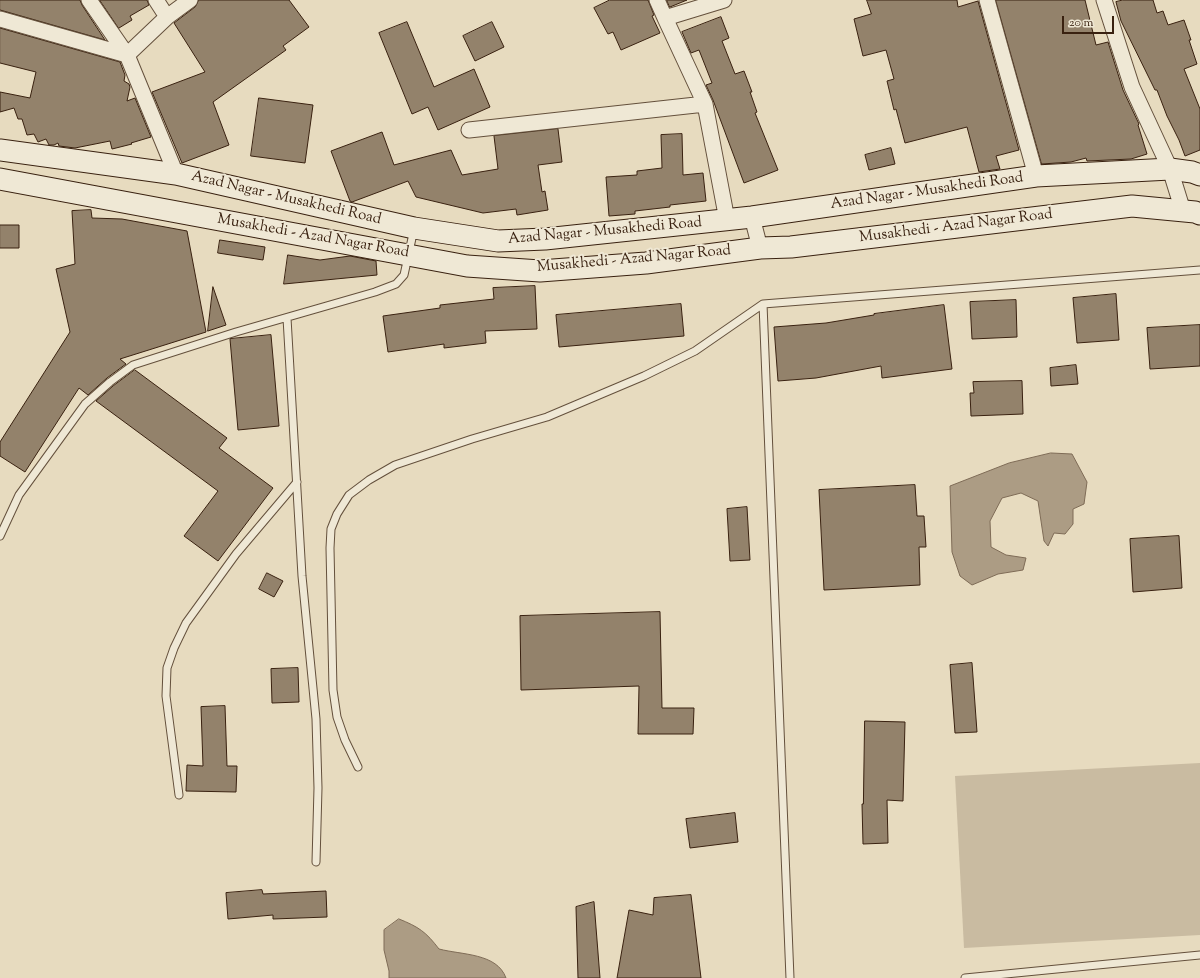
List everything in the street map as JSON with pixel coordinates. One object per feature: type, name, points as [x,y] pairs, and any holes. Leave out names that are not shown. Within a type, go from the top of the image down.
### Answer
[{"type":"main road","name":"Azad Nagar - Musakhedi Road","points":[[0,150],[176,174],[414,228],[498,242],[545,239],[752,218],[1036,176],[1170,169],[1196,173]]},
{"type":"main road","name":"Musakhedi - Azad Nagar Road","points":[[0,179],[467,266],[540,271],[646,262],[760,248],[791,247],[1132,206],[1192,212]]},
{"type":"street","points":[[90,0],[127,55],[176,174]]},
{"type":"street","points":[[156,0],[167,17]]},
{"type":"street","points":[[127,55],[167,17],[190,0]]},
{"type":"street","points":[[657,0],[705,104],[727,220]]},
{"type":"street","points":[[665,18],[724,0]]},
{"type":"street","points":[[987,0],[1036,176]]},
{"type":"street","points":[[1104,0],[1132,87],[1170,169],[1192,212]]},
{"type":"street","points":[[0,19],[127,55]]},
{"type":"street","points":[[469,130],[705,104]]},
{"type":"street","points":[[752,218],[760,248]]},
{"type":"lane","points":[[0,536],[20,495],[59,438],[85,404],[110,382],[133,365],[375,292],[396,284],[404,275],[414,228]]},
{"type":"lane","points":[[358,767],[345,740],[337,717],[333,690],[330,548],[331,529],[337,514],[349,495],[369,480],[396,465],[472,439],[547,417],[644,376],[695,352],[763,304],[1200,270]]},
{"type":"lane","points":[[763,304],[790,978]]},
{"type":"lane","points":[[287,318],[302,576],[316,719],[318,788],[316,862]]},
{"type":"lane","points":[[179,795],[166,696],[167,668],[174,648],[186,623],[236,554],[296,482]]},
{"type":"lane","points":[[965,978],[1200,955]]},
{"type":"shaded area","points":[[1051,453],[1072,454],[1087,482],[1084,504],[1073,509],[1073,524],[1065,534],[1054,533],[1048,546],[1044,541],[1038,501],[1021,493],[1002,498],[990,521],[991,547],[1006,555],[1026,558],[1023,570],[998,574],[972,585],[960,576],[952,552],[950,486],[1009,463]]},
{"type":"shaded area","points":[[1200,763],[1200,935],[964,948],[955,776]]},
{"type":"shaded area","points":[[399,919],[422,931],[439,949],[487,959],[501,970],[506,978],[389,978],[389,971],[384,950],[384,930]]},
{"type":"building","points":[[0,0],[80,0],[105,40],[0,10]]},
{"type":"building","points":[[100,0],[147,0],[149,5],[130,16],[132,20],[119,28]]},
{"type":"building","points":[[199,0],[289,0],[309,27],[283,46],[286,50],[213,102],[229,145],[182,163],[152,92],[205,72],[174,23],[195,7]]},
{"type":"building","points":[[610,0],[648,0],[654,15],[652,16],[660,33],[621,50],[613,32],[608,34],[594,8]]},
{"type":"building","points":[[667,0],[687,0],[670,7]]},
{"type":"building","points":[[867,0],[957,0],[958,7],[978,1],[1019,150],[996,156],[1000,169],[979,172],[967,127],[905,143],[896,109],[894,110],[887,81],[894,79],[886,50],[863,56],[854,19],[871,14]]},
{"type":"building","points":[[996,0],[1085,0],[1096,45],[1108,42],[1123,90],[1139,124],[1138,125],[1147,154],[1131,159],[1087,161],[1086,158],[1071,162],[1042,164]]},
{"type":"building","points":[[1123,0],[1153,0],[1157,13],[1163,11],[1168,25],[1184,20],[1197,64],[1184,69],[1200,109],[1200,150],[1185,156],[1157,90],[1155,90],[1121,21],[1116,2]]},
{"type":"building","points":[[721,17],[729,38],[722,41],[735,74],[744,71],[752,92],[750,92],[757,112],[755,113],[778,170],[744,183],[706,85],[712,83],[699,50],[691,53],[682,32]]},
{"type":"building","points":[[407,22],[434,87],[474,69],[490,107],[438,130],[428,107],[412,114],[379,33]]},
{"type":"building","points":[[492,22],[504,47],[475,61],[463,36]]},
{"type":"building","points":[[0,28],[120,62],[125,75],[124,81],[129,84],[130,87],[127,101],[135,98],[151,137],[112,149],[110,141],[75,148],[59,146],[58,143],[49,145],[46,139],[38,142],[34,134],[27,135],[22,119],[18,119],[14,108],[0,112],[0,92],[30,98],[36,72],[0,63]]},
{"type":"building","points":[[259,98],[313,105],[305,163],[251,156]]},
{"type":"building","points":[[558,129],[562,162],[538,165],[542,192],[545,191],[548,210],[517,215],[516,209],[483,213],[416,197],[408,181],[352,202],[350,201],[331,151],[382,132],[394,165],[451,150],[462,175],[498,169],[494,136]]},
{"type":"building","points":[[682,134],[683,175],[703,173],[706,201],[635,211],[635,214],[609,216],[606,177],[637,175],[637,171],[662,168],[661,135]]},
{"type":"building","points":[[891,148],[895,164],[869,170],[865,155]]},
{"type":"building","points":[[91,210],[92,218],[122,219],[187,231],[206,332],[120,359],[126,364],[88,395],[79,388],[25,472],[0,456],[0,442],[70,332],[56,269],[75,264],[72,211]]},
{"type":"building","points":[[0,225],[19,225],[19,248],[0,248]]},
{"type":"building","points":[[220,240],[265,247],[263,260],[218,253]]},
{"type":"building","points":[[288,255],[320,260],[350,256],[376,261],[377,275],[284,284]]},
{"type":"building","points":[[535,286],[537,329],[485,331],[486,343],[444,348],[444,344],[388,352],[383,316],[440,308],[440,305],[494,299],[493,288]]},
{"type":"building","points":[[213,287],[226,325],[208,331]]},
{"type":"building","points":[[1116,294],[1119,340],[1077,343],[1073,298]]},
{"type":"building","points":[[1016,300],[1017,337],[972,339],[970,302]]},
{"type":"building","points":[[681,304],[684,336],[559,347],[556,315]]},
{"type":"building","points":[[944,305],[952,369],[882,378],[881,366],[816,378],[778,381],[774,327],[826,323],[874,314]]},
{"type":"building","points":[[1200,325],[1200,366],[1150,369],[1147,328]]},
{"type":"building","points":[[271,335],[279,426],[238,430],[230,339]]},
{"type":"building","points":[[1076,365],[1078,384],[1051,386],[1050,368]]},
{"type":"building","points":[[135,370],[227,438],[219,448],[273,488],[218,561],[184,536],[218,491],[96,401]]},
{"type":"building","points":[[1022,381],[1023,414],[971,416],[970,393],[974,393],[973,382]]},
{"type":"building","points":[[915,485],[917,516],[924,516],[926,547],[919,547],[920,585],[824,590],[819,490]]},
{"type":"building","points":[[747,507],[750,560],[730,561],[727,509]]},
{"type":"building","points":[[1179,536],[1182,588],[1133,592],[1130,539]]},
{"type":"building","points":[[267,573],[283,581],[274,597],[259,589]]},
{"type":"building","points":[[660,612],[662,708],[694,708],[693,734],[638,734],[639,686],[521,690],[520,616]]},
{"type":"building","points":[[972,663],[977,732],[955,733],[950,665]]},
{"type":"building","points":[[298,668],[299,702],[272,703],[271,669]]},
{"type":"building","points":[[225,706],[227,766],[237,766],[236,792],[186,791],[187,765],[203,766],[201,707]]},
{"type":"building","points":[[865,721],[905,722],[903,801],[887,800],[888,843],[863,844],[862,804]]},
{"type":"building","points":[[735,813],[738,842],[690,848],[686,819]]},
{"type":"building","points":[[262,890],[263,894],[326,891],[327,917],[273,919],[273,915],[228,919],[226,893]]},
{"type":"building","points":[[691,895],[701,978],[617,978],[629,910],[653,915],[654,898]]},
{"type":"building","points":[[594,902],[600,978],[578,978],[576,907]]}]
